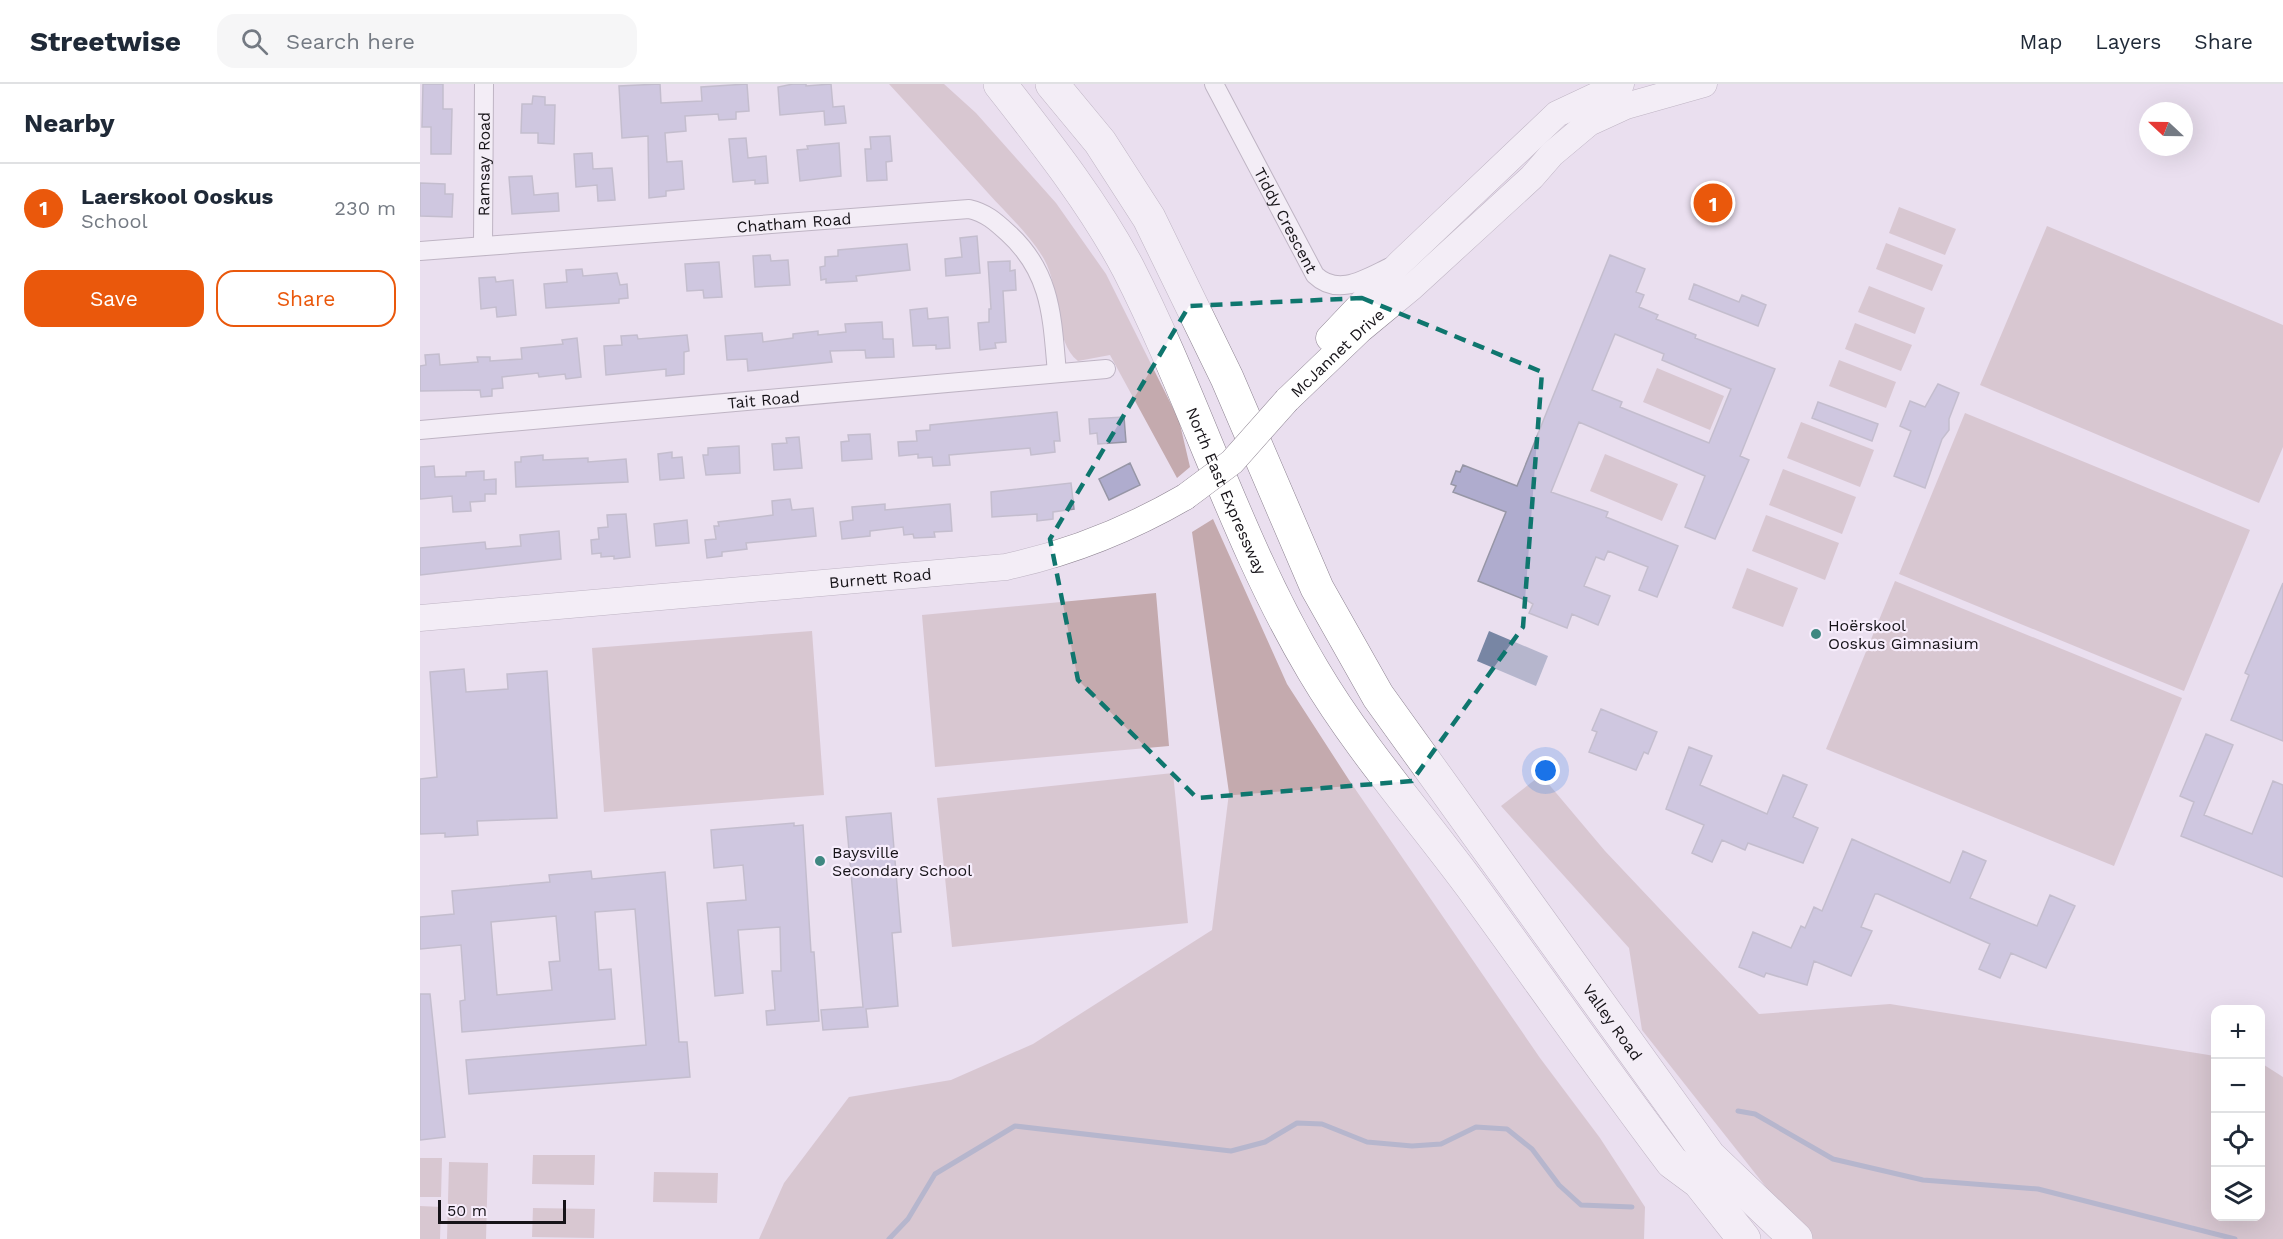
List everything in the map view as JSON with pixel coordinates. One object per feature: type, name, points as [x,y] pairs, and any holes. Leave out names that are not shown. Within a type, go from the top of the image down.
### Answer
[{"type":"highway","points":[[977,84],[1028,122]]},
{"type":"highway","name":"North East Expressway","points":[[1000,84],[1082,192],[1127,267],[1182,384],[1250,545],[1280,610],[1313,670],[1360,743],[1471,886],[1672,1162]]},
{"type":"highway","name":"Valley Road","points":[[1052,84],[1100,142],[1149,218],[1227,378],[1317,588],[1378,696],[1709,1156],[1796,1239]]},
{"type":"highway","points":[[1672,1162],[1687,1194],[1721,1239]]},
{"type":"highway","points":[[1672,1162],[1699,1182],[1744,1239]]},
{"type":"street","name":"Ramsay Road","points":[[483,245],[484,84]]},
{"type":"street","name":"McJannet Drive","points":[[1287,400],[1320,349],[1360,305],[1400,263],[1557,114],[1620,93],[1704,84]]},
{"type":"street","name":"Tiddy Crescent","points":[[1217,85],[1315,275],[1323,283],[1338,287],[1352,284],[1400,263]]},
{"type":"street","name":"McJannet Drive","points":[[1287,400],[1360,330],[1412,286],[1620,93]]},
{"type":"street","name":"Chatham Road","points":[[420,251],[969,209],[990,217],[1013,238],[1044,282],[1052,314],[1057,373]]},
{"type":"street","points":[[1360,305],[1397,285],[1412,286]]},
{"type":"street","name":"Tait Road","points":[[420,430],[1106,369]]},
{"type":"street","name":"Burnett Road","points":[[420,618],[1006,567],[1047,558],[1103,539],[1185,497],[1233,462],[1287,400]]},
{"type":"highlighted area","points":[[1362,298],[1542,372],[1523,627],[1412,781],[1197,798],[1078,680],[1050,539],[1189,306]]},
{"type":"shaded area","points":[[889,84],[944,84],[976,113],[1056,203],[1106,274],[1179,420],[1190,467],[1177,478],[1110,355],[1078,361],[1070,352],[1061,328],[1050,272],[1038,250],[1018,225]]},
{"type":"shaded area","points":[[1899,207],[1956,229],[1945,255],[1889,233]]},
{"type":"shaded area","points":[[2047,226],[2283,325],[2283,447],[2259,503],[1980,385]]},
{"type":"shaded area","points":[[1886,243],[1943,265],[1932,291],[1876,269]]},
{"type":"shaded area","points":[[1869,286],[1925,308],[1915,334],[1858,312]]},
{"type":"shaded area","points":[[1855,323],[1912,345],[1901,371],[1845,349]]},
{"type":"shaded area","points":[[1839,360],[1896,382],[1886,408],[1829,386]]},
{"type":"shaded area","points":[[1657,368],[1724,396],[1710,430],[1643,402]]},
{"type":"shaded area","points":[[1965,413],[2250,530],[2184,691],[1899,574]]},
{"type":"shaded area","points":[[1801,422],[1874,450],[1860,487],[1787,458]]},
{"type":"shaded area","points":[[1605,454],[1678,484],[1662,521],[1590,491]]},
{"type":"shaded area","points":[[1783,469],[1856,497],[1842,534],[1769,505]]},
{"type":"shaded area","points":[[1766,515],[1839,543],[1825,580],[1752,551]]},
{"type":"shaded area","points":[[1213,519],[1287,684],[1349,780],[1540,1058],[1600,1138],[1645,1207],[1644,1239],[759,1239],[784,1183],[849,1097],[951,1080],[1033,1044],[1212,930],[1229,793],[1192,532]]},
{"type":"shaded area","points":[[1747,568],[1798,588],[1783,627],[1732,608]]},
{"type":"shaded area","points":[[1895,581],[2182,698],[2114,866],[1826,749]]},
{"type":"shaded area","points":[[1156,593],[1169,746],[935,767],[922,615]]},
{"type":"shaded area","points":[[812,631],[824,795],[604,812],[592,648]]},
{"type":"shaded area","points":[[1173,773],[1188,923],[952,947],[937,798]]},
{"type":"shaded area","points":[[1541,775],[1605,851],[1759,1014],[1890,1004],[2211,1055],[2211,1221],[2265,1221],[2265,1066],[2283,1077],[2283,1239],[1810,1239],[1803,1234],[1642,1030],[1629,948],[1501,806]]},
{"type":"shaded area","points":[[533,1155],[595,1155],[594,1185],[532,1184]]},
{"type":"shaded area","points":[[420,1158],[442,1158],[441,1197],[420,1197]]},
{"type":"shaded area","points":[[449,1162],[488,1163],[486,1239],[447,1239]]},
{"type":"shaded area","points":[[654,1172],[718,1173],[717,1203],[653,1202]]},
{"type":"shaded area","points":[[420,1206],[441,1207],[440,1239],[420,1239]]},
{"type":"shaded area","points":[[533,1208],[595,1209],[594,1238],[532,1237]]},
{"type":"water","points":[[1489,631],[1548,656],[1536,686],[1477,661]]},
{"type":"building","points":[[423,84],[443,84],[443,109],[452,109],[451,154],[431,154],[431,127],[422,127]]},
{"type":"building","points":[[660,84],[661,103],[702,101],[701,87],[747,84],[749,111],[736,112],[736,119],[719,120],[718,114],[685,116],[686,131],[665,133],[667,162],[682,161],[684,189],[666,191],[666,196],[649,198],[648,136],[622,138],[619,86]]},
{"type":"building","points":[[806,84],[806,86],[831,84],[833,107],[844,106],[846,123],[825,125],[824,111],[780,115],[778,87]]},
{"type":"building","points":[[533,96],[545,97],[545,105],[555,105],[554,144],[538,143],[538,133],[521,133],[522,104],[532,104]]},
{"type":"building","points":[[890,136],[892,161],[886,162],[887,180],[867,181],[865,149],[871,149],[870,137]]},
{"type":"building","points":[[746,138],[748,158],[766,156],[768,183],[755,184],[755,180],[733,182],[729,139]]},
{"type":"building","points":[[839,143],[841,176],[800,181],[797,150],[808,149],[807,146]]},
{"type":"building","points":[[592,153],[593,169],[612,168],[615,200],[598,201],[597,185],[576,187],[574,154]]},
{"type":"building","points":[[532,176],[534,195],[558,193],[559,211],[512,214],[509,177]]},
{"type":"building","points":[[420,183],[445,184],[445,194],[453,194],[452,217],[420,216]]},
{"type":"building","points":[[977,236],[980,273],[946,276],[945,259],[962,257],[960,238]]},
{"type":"building","points":[[907,244],[910,270],[856,276],[857,281],[826,283],[826,279],[821,280],[820,267],[825,266],[825,257],[838,256],[838,250]]},
{"type":"building","points":[[770,255],[771,261],[788,260],[790,285],[755,287],[753,256]]},
{"type":"building","points":[[1610,255],[1645,269],[1636,292],[1644,295],[1639,307],[1658,315],[1656,319],[1696,335],[1695,338],[1775,369],[1740,456],[1749,460],[1715,539],[1685,527],[1705,476],[1579,422],[1551,492],[1608,512],[1606,517],[1678,546],[1657,597],[1639,590],[1648,567],[1608,551],[1604,560],[1596,557],[1584,586],[1610,596],[1598,625],[1572,614],[1567,628],[1529,613],[1533,604],[1528,601],[1478,581],[1506,512],[1453,492],[1456,486],[1451,484],[1456,471],[1460,472],[1463,465],[1517,486]],"holes":[[[1615,334],[1664,354],[1662,360],[1731,389],[1709,443],[1620,407],[1622,402],[1592,390]]]},
{"type":"building","points":[[1010,261],[1010,271],[1015,270],[1016,290],[1003,291],[1006,342],[995,343],[996,348],[980,350],[978,323],[989,322],[989,309],[991,309],[988,262]]},
{"type":"building","points":[[719,262],[722,297],[704,298],[703,290],[687,291],[685,264]]},
{"type":"building","points":[[582,269],[583,276],[617,273],[620,285],[627,284],[628,298],[619,299],[619,303],[546,308],[544,284],[567,282],[566,270]]},
{"type":"building","points":[[495,277],[496,282],[513,280],[516,315],[497,317],[496,307],[481,309],[479,278]]},
{"type":"building","points":[[1694,284],[1739,302],[1742,295],[1766,305],[1758,326],[1689,299]]},
{"type":"building","points":[[927,308],[928,319],[948,317],[950,348],[936,349],[936,345],[913,346],[910,310]]},
{"type":"building","points":[[882,322],[883,339],[893,339],[894,357],[866,358],[865,350],[830,351],[832,362],[748,371],[747,359],[727,360],[725,336],[762,333],[763,342],[793,338],[793,334],[818,331],[818,335],[846,332],[845,324]]},
{"type":"building","points":[[637,335],[638,339],[687,335],[689,351],[684,352],[684,374],[666,376],[666,369],[606,375],[604,346],[622,345],[621,336]]},
{"type":"building","points":[[577,338],[581,377],[566,379],[565,374],[539,377],[538,373],[502,377],[503,388],[492,389],[492,396],[481,397],[480,390],[420,391],[420,366],[426,365],[425,355],[439,354],[440,365],[478,362],[477,357],[490,357],[490,361],[522,359],[521,348],[563,344],[562,340]]},
{"type":"building","points":[[1938,384],[1959,393],[1949,419],[1949,430],[1942,439],[1925,488],[1894,476],[1911,431],[1900,426],[1910,401],[1925,407]]},
{"type":"building","points":[[1818,402],[1878,424],[1872,441],[1812,418]]},
{"type":"building","points":[[1057,412],[1060,441],[1054,441],[1055,452],[1031,455],[1030,448],[949,455],[950,465],[933,466],[932,457],[918,458],[918,454],[899,456],[898,442],[917,441],[916,431],[930,430],[930,425]]},
{"type":"building","points":[[1124,417],[1126,442],[1098,444],[1097,433],[1090,434],[1089,419]]},
{"type":"building","points":[[870,434],[872,459],[842,461],[841,442],[849,441],[848,435]]},
{"type":"building","points":[[799,437],[802,468],[774,470],[772,444],[787,443],[786,438]]},
{"type":"building","points":[[739,446],[740,473],[706,475],[703,455],[708,455],[708,448]]},
{"type":"building","points":[[672,452],[672,458],[682,457],[684,478],[660,480],[658,454]]},
{"type":"building","points":[[543,455],[543,460],[588,458],[588,462],[626,459],[628,482],[516,487],[515,462],[521,462],[521,457]]},
{"type":"building","points":[[1130,463],[1140,485],[1109,500],[1099,479]]},
{"type":"building","points":[[434,466],[435,477],[466,476],[466,472],[484,471],[484,480],[496,479],[496,494],[485,494],[485,501],[470,502],[471,511],[453,512],[452,496],[420,499],[420,467]]},
{"type":"building","points":[[1071,483],[1074,509],[1053,512],[1053,519],[1037,521],[1037,514],[992,517],[991,492]]},
{"type":"building","points":[[790,499],[792,510],[813,508],[816,536],[746,543],[747,549],[722,552],[722,556],[707,558],[705,540],[716,539],[714,526],[719,526],[718,522],[773,515],[772,501]]},
{"type":"building","points":[[885,504],[885,510],[950,504],[952,531],[934,532],[935,537],[914,538],[913,534],[904,535],[903,527],[870,531],[870,536],[842,539],[840,522],[853,520],[852,507]]},
{"type":"building","points":[[626,514],[630,557],[614,559],[614,556],[601,557],[601,553],[592,554],[591,540],[599,539],[598,528],[608,527],[607,515]]},
{"type":"building","points":[[687,520],[689,543],[656,546],[654,524]]},
{"type":"building","points":[[559,531],[561,559],[420,575],[420,548],[485,542],[486,549],[521,546],[520,535]]},
{"type":"building","points":[[2283,583],[2283,741],[2231,720],[2249,675],[2245,673]]},
{"type":"building","points":[[464,669],[466,692],[508,689],[507,674],[547,671],[557,818],[477,821],[478,835],[445,837],[445,833],[420,834],[420,779],[437,777],[430,672]]},
{"type":"building","points":[[1601,709],[1657,732],[1648,754],[1644,752],[1636,770],[1589,752],[1597,732],[1592,730]]},
{"type":"building","points":[[2206,734],[2233,745],[2204,815],[2252,834],[2273,781],[2283,785],[2283,877],[2181,836],[2194,802],[2180,796]]},
{"type":"building","points":[[1689,747],[1712,756],[1700,785],[1767,814],[1783,775],[1807,785],[1793,817],[1818,828],[1803,863],[1748,843],[1745,850],[1722,840],[1712,862],[1692,853],[1704,825],[1666,809]]},
{"type":"building","points":[[891,813],[901,932],[892,933],[898,1006],[866,1009],[868,1027],[823,1030],[821,1010],[863,1007],[846,817]]},
{"type":"building","points":[[794,823],[794,826],[803,825],[811,952],[814,952],[819,1021],[767,1025],[766,1011],[775,1010],[772,971],[781,971],[780,927],[738,930],[743,993],[715,996],[707,903],[746,900],[743,865],[714,868],[711,830]]},
{"type":"building","points":[[1852,839],[1950,883],[1963,851],[1986,861],[1970,898],[2037,926],[2050,895],[2075,906],[2046,968],[2011,953],[2000,978],[1979,969],[1990,944],[1878,894],[1875,894],[1861,927],[1872,931],[1851,976],[1814,961],[1807,985],[1766,973],[1764,977],[1739,967],[1753,932],[1791,948],[1801,926],[1805,928],[1814,907],[1822,911]]},
{"type":"building","points":[[591,871],[592,879],[665,872],[679,1042],[687,1042],[690,1077],[469,1094],[466,1060],[646,1045],[635,909],[595,912],[599,970],[611,969],[615,1019],[462,1032],[460,1001],[465,1000],[461,945],[420,949],[420,917],[454,914],[452,891],[550,882],[549,875]],"holes":[[[556,916],[560,961],[549,962],[552,990],[497,995],[491,922]]]},
{"type":"building","points":[[420,994],[430,994],[445,1137],[420,1140]]},
{"type":"waterway","points":[[1738,1111],[1755,1114],[1833,1159],[1923,1180],[2038,1189],[2235,1239]]},
{"type":"waterway","points":[[889,1239],[908,1219],[935,1174],[1015,1126],[1231,1151],[1265,1142],[1297,1123],[1322,1124],[1367,1142],[1412,1146],[1441,1144],[1476,1127],[1507,1129],[1532,1149],[1559,1185],[1581,1205],[1632,1207]]},
{"type":"place","name":"Laerskool Ooskus","points":[[1713,203]]},
{"type":"place","name":"Hoërskool Ooskus Gimnasium","points":[[1816,634]]},
{"type":"place","name":"Baysville Secondary School","points":[[820,861]]}]
